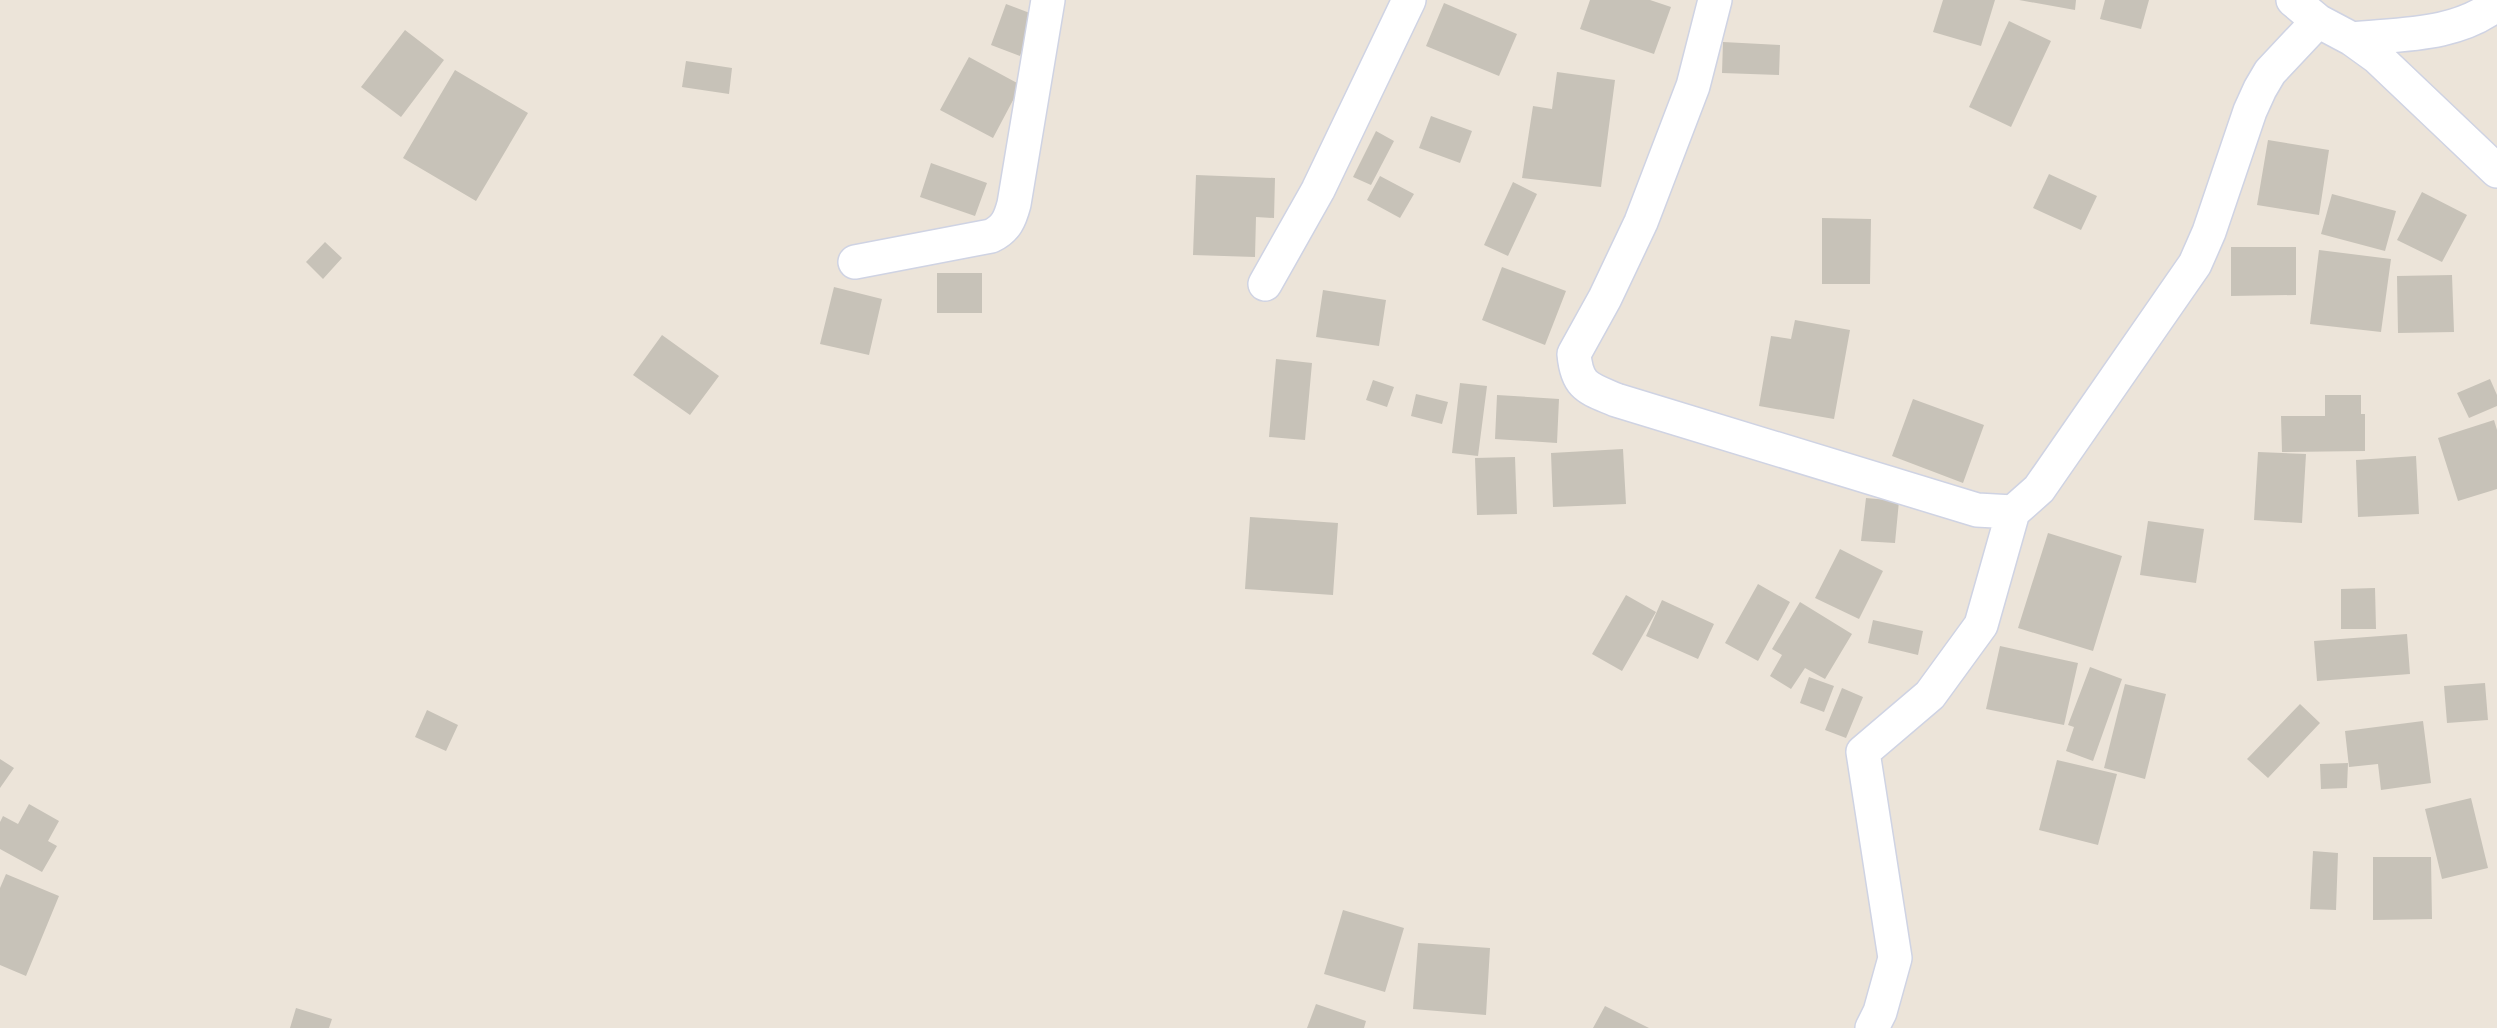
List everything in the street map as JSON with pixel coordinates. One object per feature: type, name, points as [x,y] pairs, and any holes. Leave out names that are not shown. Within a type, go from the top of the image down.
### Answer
[{"type":"street","points":[[855,262],[991,237],[1007,225],[1014,204],[1048,0]]},
{"type":"street","points":[[1265,284],[1318,190],[1409,0]]},
{"type":"street","points":[[1715,0],[1694,86],[1641,222],[1605,298],[1574,354],[1579,379],[1585,386],[1616,400],[1977,510],[2013,512]]},
{"type":"street","points":[[2294,0],[2318,21],[2352,39],[2401,78],[2497,171]]},
{"type":"street","points":[[2352,39],[2428,32],[2456,25],[2484,14],[2497,4]]},
{"type":"street","points":[[1872,1028],[1880,1012],[1895,958],[1863,752],[1930,695],[1981,625],[2013,512],[2039,489],[2195,264],[2209,232],[2250,111],[2260,89],[2270,72],[2318,21]]},
{"type":"building","points":[[1590,0],[1650,0],[1671,7],[1654,54],[1580,29]]},
{"type":"building","points":[[1943,0],[1995,0],[1981,46],[1933,32]]},
{"type":"building","points":[[2019,0],[2076,0],[2075,10]]},
{"type":"building","points":[[2105,0],[2149,0],[2141,29],[2100,19]]},
{"type":"building","points":[[1444,3],[1517,34],[1499,76],[1426,46]]},
{"type":"building","points":[[1006,4],[1035,15],[1020,56],[991,45]]},
{"type":"building","points":[[2009,21],[2051,41],[2011,127],[1969,107]]},
{"type":"building","points":[[405,30],[444,60],[401,117],[361,87]]},
{"type":"building","points":[[1723,42],[1780,45],[1779,75],[1722,73]]},
{"type":"building","points":[[969,57],[1021,85],[993,138],[940,110]]},
{"type":"building","points":[[686,61],[732,68],[729,94],[682,87]]},
{"type":"building","points":[[455,70],[528,113],[476,201],[403,158]]},
{"type":"building","points":[[1557,72],[1615,80],[1601,187],[1522,178],[1533,106],[1552,109]]},
{"type":"building","points":[[1431,116],[1472,131],[1460,163],[1419,148]]},
{"type":"building","points":[[1376,131],[1394,141],[1371,185],[1353,177]]},
{"type":"building","points":[[2268,140],[2329,150],[2319,215],[2257,205]]},
{"type":"building","points":[[931,163],[987,183],[975,216],[920,197]]},
{"type":"building","points":[[2049,174],[2097,196],[2081,230],[2033,208]]},
{"type":"building","points":[[1196,175],[1275,178],[1274,218],[1256,217],[1255,257],[1193,255]]},
{"type":"building","points":[[1380,176],[1414,194],[1400,218],[1367,200]]},
{"type":"building","points":[[1513,182],[1537,194],[1508,256],[1484,245]]},
{"type":"building","points":[[2422,192],[2467,215],[2442,262],[2397,240]]},
{"type":"building","points":[[2332,194],[2396,211],[2385,251],[2321,234]]},
{"type":"building","points":[[1822,218],[1871,219],[1870,284],[1822,284]]},
{"type":"building","points":[[325,242],[342,258],[323,279],[306,262]]},
{"type":"building","points":[[2231,247],[2296,247],[2296,295],[2231,296]]},
{"type":"building","points":[[2319,250],[2391,259],[2381,332],[2310,324]]},
{"type":"building","points":[[1502,267],[1566,291],[1545,345],[1482,320]]},
{"type":"building","points":[[937,273],[982,273],[982,313],[937,313]]},
{"type":"building","points":[[2452,275],[2454,332],[2398,333],[2397,276]]},
{"type":"building","points":[[834,287],[882,299],[869,355],[820,344]]},
{"type":"building","points":[[1323,290],[1386,300],[1379,346],[1316,337]]},
{"type":"building","points":[[1795,320],[1850,330],[1834,419],[1759,406],[1771,336],[1791,339]]},
{"type":"building","points":[[662,335],[719,376],[690,415],[633,375]]},
{"type":"building","points":[[1276,359],[1312,363],[1305,440],[1269,437]]},
{"type":"building","points":[[2490,379],[2497,395],[2497,406],[2469,418],[2457,393]]},
{"type":"building","points":[[1373,380],[1394,387],[1387,407],[1366,400]]},
{"type":"building","points":[[1460,383],[1487,386],[1478,456],[1452,453]]},
{"type":"building","points":[[1416,394],[1448,402],[1442,424],[1411,416]]},
{"type":"building","points":[[1497,395],[1559,399],[1557,443],[1495,439]]},
{"type":"building","points":[[2325,395],[2361,395],[2361,414],[2365,414],[2365,451],[2282,452],[2281,416],[2325,416]]},
{"type":"building","points":[[1913,399],[1984,425],[1963,483],[1892,456]]},
{"type":"building","points":[[2494,420],[2497,430],[2497,489],[2458,501],[2438,438]]},
{"type":"building","points":[[1623,449],[1626,504],[1553,507],[1551,453]]},
{"type":"building","points":[[2258,452],[2306,454],[2302,523],[2254,520]]},
{"type":"building","points":[[2416,456],[2419,514],[2358,517],[2356,460]]},
{"type":"building","points":[[1515,457],[1517,514],[1477,515],[1475,458]]},
{"type":"building","points":[[1866,498],[1899,501],[1895,543],[1861,541]]},
{"type":"building","points":[[1250,517],[1338,523],[1333,595],[1245,589]]},
{"type":"building","points":[[2148,521],[2204,529],[2196,583],[2140,575]]},
{"type":"building","points":[[2048,533],[2122,556],[2093,651],[2018,628]]},
{"type":"building","points":[[1840,549],[1883,571],[1859,619],[1815,598]]},
{"type":"building","points":[[1758,584],[1790,602],[1758,661],[1725,643]]},
{"type":"building","points":[[2375,588],[2376,629],[2341,629],[2341,589]]},
{"type":"building","points":[[1626,595],[1656,612],[1622,671],[1592,654]]},
{"type":"building","points":[[1662,600],[1714,624],[1698,659],[1646,636]]},
{"type":"building","points":[[1800,602],[1852,634],[1825,679],[1805,668],[1791,689],[1770,676],[1782,655],[1772,649]]},
{"type":"building","points":[[1873,620],[1923,631],[1918,655],[1868,643]]},
{"type":"building","points":[[2407,634],[2410,674],[2317,681],[2314,641]]},
{"type":"building","points":[[2000,646],[2078,663],[2064,725],[1986,709]]},
{"type":"building","points":[[2090,667],[2122,679],[2093,761],[2066,751],[2074,727],[2068,725]]},
{"type":"building","points":[[1809,677],[1834,686],[1824,712],[1800,703]]},
{"type":"building","points":[[2485,683],[2488,720],[2447,723],[2444,686]]},
{"type":"building","points":[[2125,684],[2166,694],[2145,779],[2104,768]]},
{"type":"building","points":[[1842,688],[1863,697],[1846,738],[1825,730]]},
{"type":"building","points":[[2300,704],[2320,723],[2268,778],[2247,759]]},
{"type":"building","points":[[427,710],[458,725],[446,751],[415,737]]},
{"type":"building","points":[[2423,721],[2431,783],[2381,790],[2378,764],[2349,767],[2345,731]]},
{"type":"building","points":[[0,759],[14,768],[0,788]]},
{"type":"building","points":[[2057,760],[2117,774],[2098,845],[2039,830]]},
{"type":"building","points":[[2348,763],[2347,788],[2321,789],[2320,764]]},
{"type":"building","points":[[2471,798],[2488,868],[2442,879],[2425,809]]},
{"type":"building","points":[[29,804],[59,821],[48,841],[57,846],[42,872],[0,849],[0,822],[3,816],[18,824]]},
{"type":"building","points":[[2313,851],[2338,853],[2336,910],[2310,909]]},
{"type":"building","points":[[2373,857],[2431,857],[2432,919],[2373,920]]},
{"type":"building","points":[[6,874],[59,896],[26,976],[0,965],[0,888]]},
{"type":"building","points":[[1343,910],[1404,928],[1385,992],[1324,974]]},
{"type":"building","points":[[1418,943],[1490,948],[1486,1015],[1413,1009]]},
{"type":"building","points":[[1316,1004],[1366,1021],[1364,1028],[1307,1028]]},
{"type":"building","points":[[1605,1006],[1649,1028],[1593,1028]]},
{"type":"building","points":[[296,1008],[332,1019],[329,1028],[290,1028]]}]
